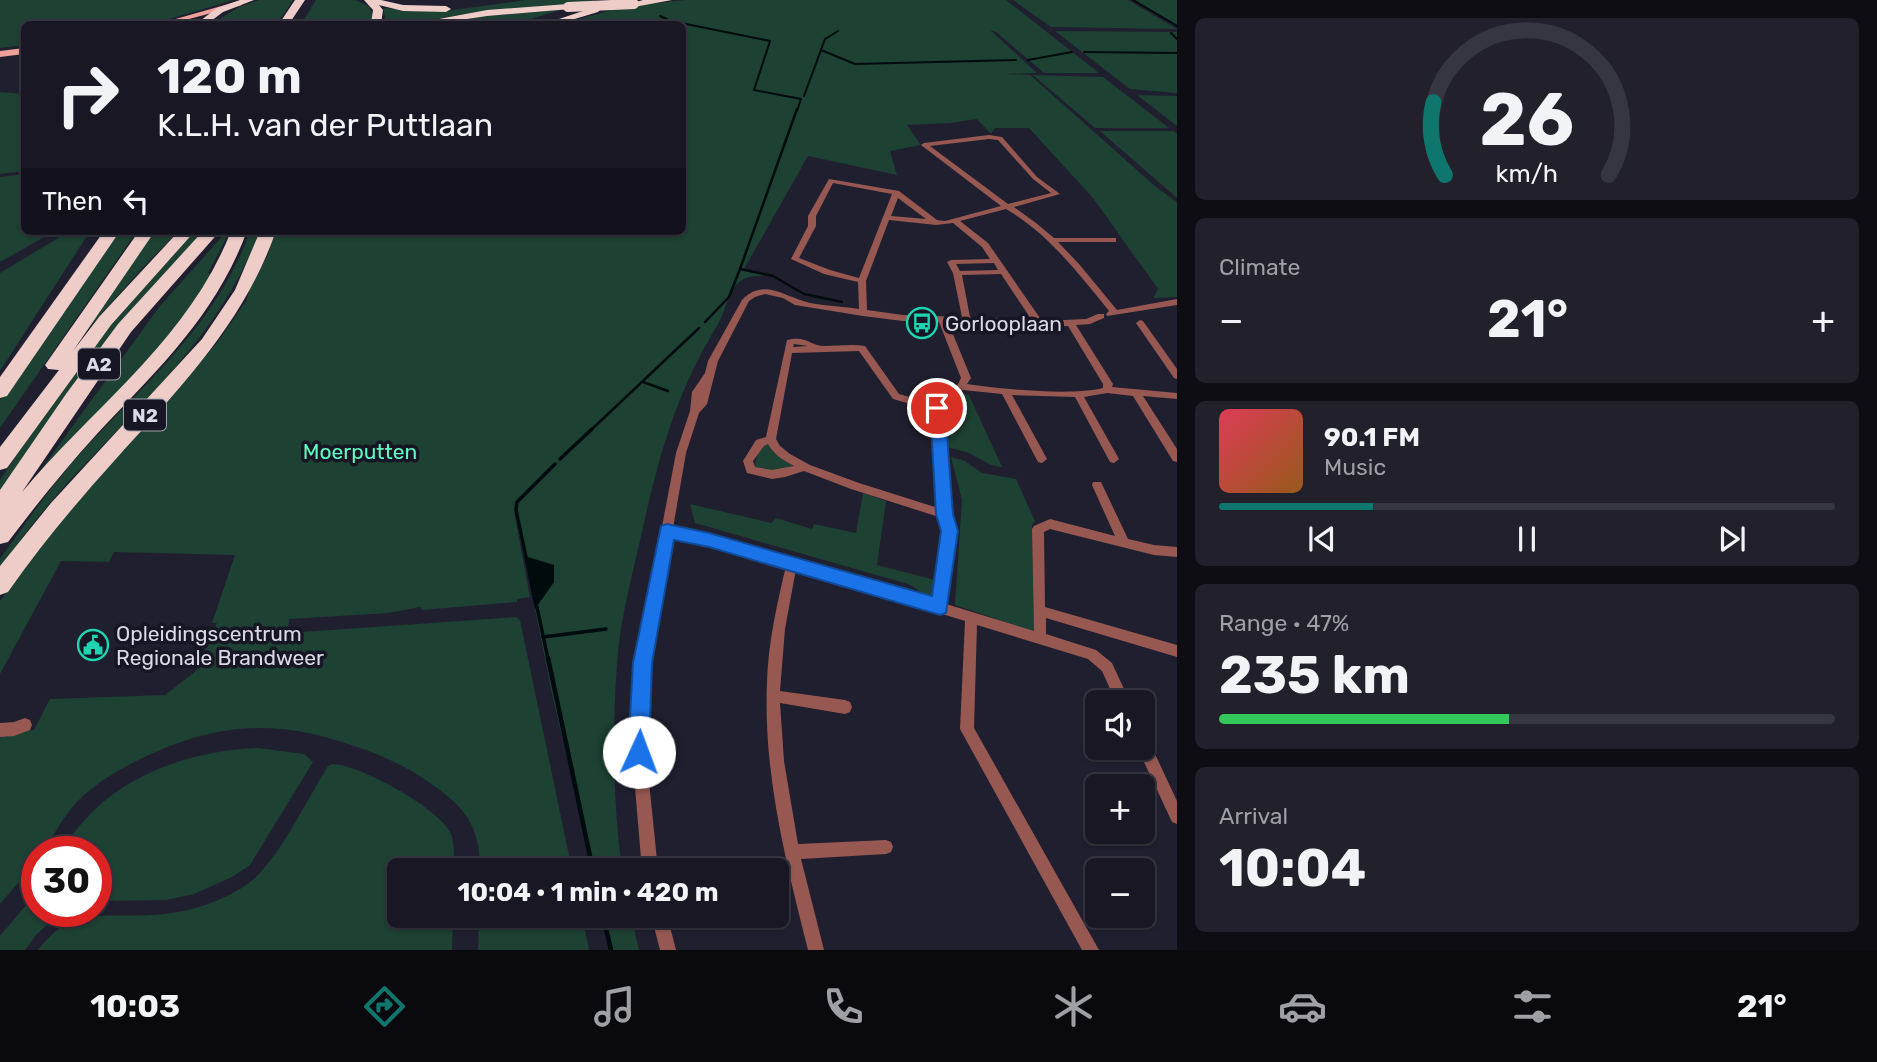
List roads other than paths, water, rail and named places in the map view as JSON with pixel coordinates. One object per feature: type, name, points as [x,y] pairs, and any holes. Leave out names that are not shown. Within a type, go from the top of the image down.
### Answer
[{"type":"highway","points":[[286,21],[300,0]]},
{"type":"highway","points":[[295,21],[308,0]]},
{"type":"highway","points":[[369,0],[403,8],[432,9],[517,0]]},
{"type":"highway","points":[[369,0],[378,10],[376,21]]},
{"type":"highway","points":[[436,21],[486,13],[667,0]]},
{"type":"highway","points":[[205,21],[244,1]]},
{"type":"highway","points":[[557,21],[601,4]]},
{"type":"highway","points":[[537,21],[567,9]]},
{"type":"highway","points":[[0,391],[109,235]]},
{"type":"highway","points":[[0,449],[144,235]]},
{"type":"highway","name":"A2","points":[[0,462],[97,330],[183,235]]},
{"type":"highway","name":"A2","points":[[0,509],[117,340],[165,281],[208,235]]},
{"type":"highway","points":[[0,535],[67,454],[187,325],[219,278],[237,235]]},
{"type":"highway","name":"N2","points":[[0,585],[40,530],[169,391],[207,345],[247,282],[266,235]]},
{"type":"main road","points":[[173,21],[244,1]]},
{"type":"main road","points":[[0,52],[21,49]]},
{"type":"street","points":[[886,218],[936,223],[955,221],[1010,207],[1056,194],[1035,178],[1002,140],[993,136],[924,145],[999,202],[1010,207],[1054,240],[1115,313]]},
{"type":"street","points":[[862,281],[827,272],[799,261],[795,256],[812,226],[812,216],[831,180],[896,193],[936,223]]},
{"type":"street","points":[[863,313],[862,281],[896,193]]},
{"type":"street","points":[[955,221],[985,245],[1039,324]]},
{"type":"street","points":[[1054,240],[1113,240]]},
{"type":"street","points":[[967,322],[957,273],[951,262],[996,261]]},
{"type":"street","points":[[957,273],[1004,272]]},
{"type":"street","points":[[649,858],[639,752],[642,663],[681,453],[695,411],[702,404],[707,376],[739,316],[760,295],[863,313],[967,322],[991,327],[1087,322],[1101,316],[1177,300]]},
{"type":"street","points":[[937,408],[966,378],[943,321]]},
{"type":"street","points":[[1070,322],[1108,384],[1107,390]]},
{"type":"street","points":[[1140,323],[1177,376]]},
{"type":"street","points":[[937,408],[896,397],[862,348],[788,350],[771,439],[783,455],[806,466],[885,497],[944,514]]},
{"type":"street","points":[[961,386],[979,390],[1077,393],[1103,393],[1107,390],[1177,396]]},
{"type":"street","points":[[1005,391],[1042,459]]},
{"type":"street","points":[[1077,393],[1114,459]]},
{"type":"street","points":[[1137,394],[1177,457]]},
{"type":"street","points":[[937,408],[944,514],[950,531],[940,607]]},
{"type":"street","points":[[771,439],[760,443],[748,461],[751,470],[764,475],[779,476],[806,466]]},
{"type":"street","points":[[1097,485],[1124,543]]},
{"type":"street","points":[[1040,637],[1038,529],[1050,524],[1124,543],[1177,552]]},
{"type":"street","points":[[667,531],[792,563],[1040,637],[1100,659],[1117,690]]},
{"type":"street","points":[[792,563],[779,620],[773,695],[778,770],[791,852],[816,950]]},
{"type":"street","points":[[1040,611],[1177,651]]},
{"type":"street","points":[[971,616],[967,729],[1091,950]]},
{"type":"street","points":[[773,695],[845,707]]},
{"type":"street","points":[[0,730],[24,725]]},
{"type":"street","points":[[1151,760],[1176,811]]},
{"type":"street","points":[[791,852],[886,847]]},
{"type":"street","points":[[662,928],[668,950]]},
{"type":"waterway","points":[[1133,0],[1177,26]]},
{"type":"waterway","points":[[660,16],[671,21]]},
{"type":"waterway","points":[[686,24],[770,41],[754,90],[801,99],[797,111]]},
{"type":"waterway","points":[[804,96],[825,39],[838,31]]},
{"type":"waterway","points":[[1171,33],[1177,39]]},
{"type":"waterway","points":[[821,50],[855,64],[1016,60]]},
{"type":"waterway","points":[[1028,60],[1072,52]]},
{"type":"waterway","points":[[1084,52],[1177,53]]},
{"type":"waterway","points":[[740,269],[797,109]]},
{"type":"waterway","points":[[705,322],[729,297],[740,269]]},
{"type":"waterway","points":[[740,269],[773,276],[804,294],[842,302]]},
{"type":"waterway","points":[[590,431],[699,328]]},
{"type":"waterway","points":[[643,382],[668,391]]},
{"type":"waterway","points":[[560,459],[592,429]]},
{"type":"waterway","points":[[526,557],[516,510],[517,502],[555,464]]},
{"type":"waterway","points":[[537,607],[543,637]]},
{"type":"waterway","points":[[543,637],[606,629]]},
{"type":"waterway","points":[[543,637],[548,659]]},
{"type":"waterway","points":[[548,658],[590,858]]},
{"type":"waterway","points":[[606,928],[611,950]]},
{"type":"place","name":"Gorlooplaan","points":[[922,323]]},
{"type":"place","name":"Opleidingscentrum Regionale Brandweer","points":[[93,645]]},
{"type":"park label","name":"Moerputten","points":[[360,451]]}]
